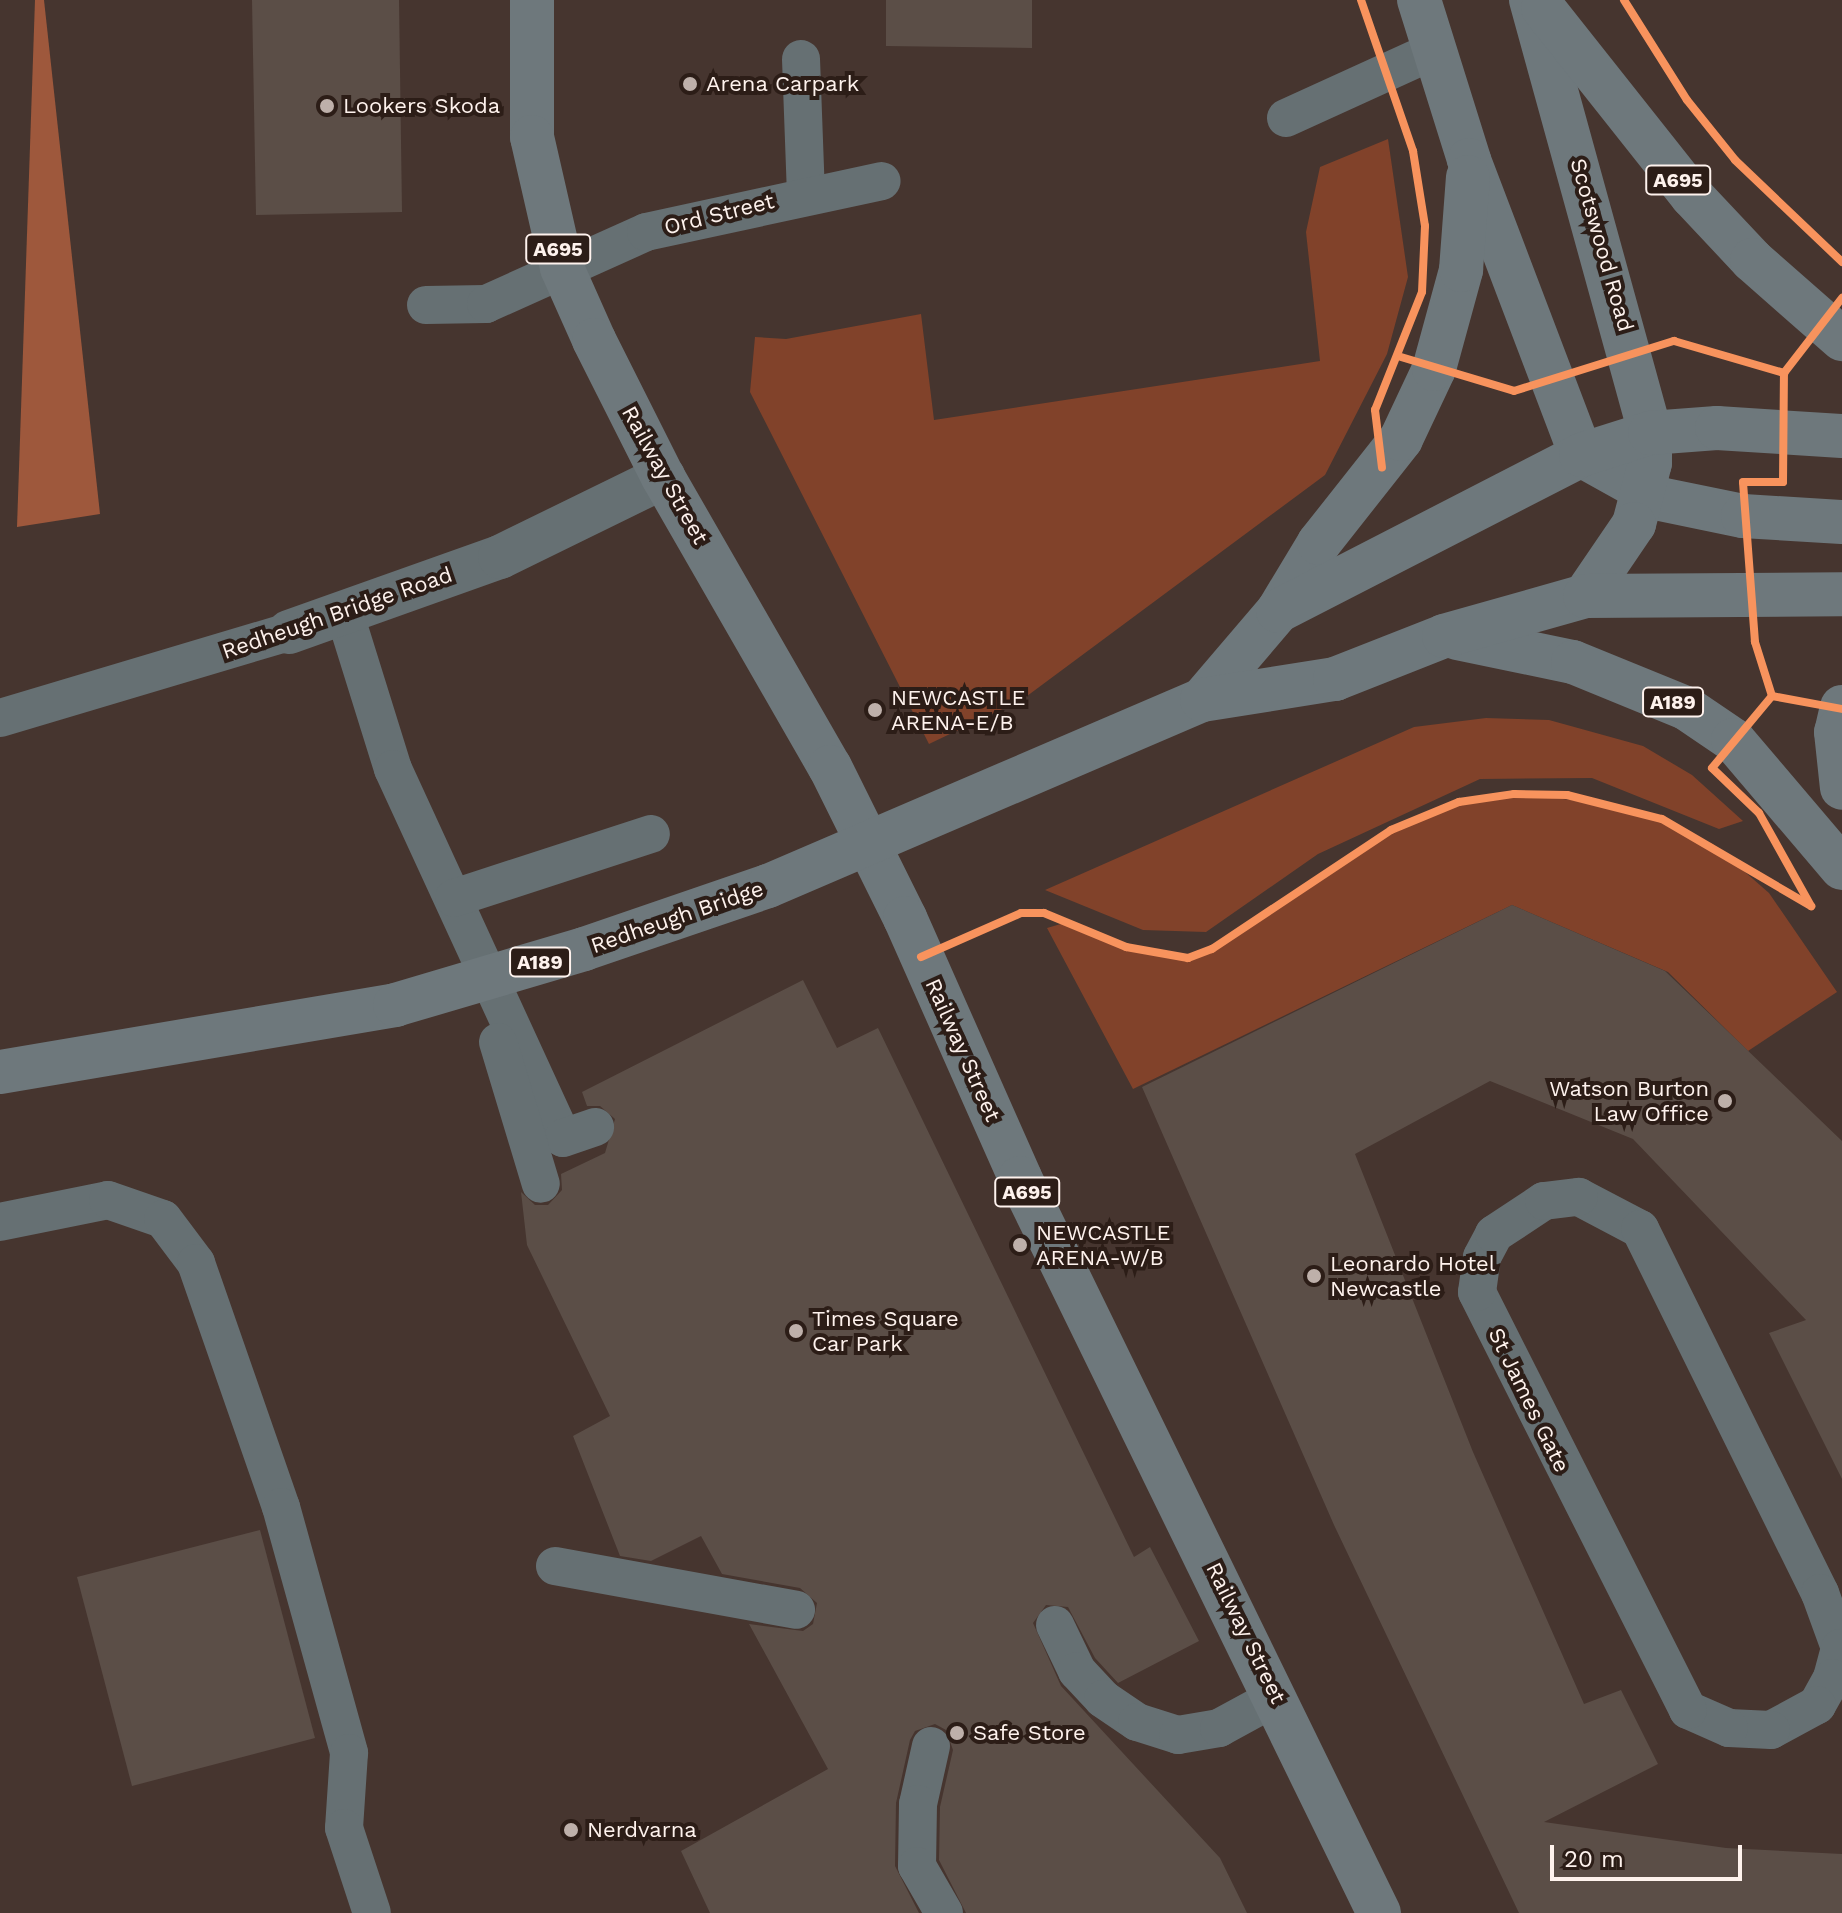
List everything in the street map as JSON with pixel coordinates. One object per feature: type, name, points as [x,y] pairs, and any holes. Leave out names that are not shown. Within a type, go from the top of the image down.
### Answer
[{"type":"main road","name":"Railway Street","points":[[532,0],[532,137],[562,268],[663,477],[830,767],[905,918],[1020,1178],[1379,1913]]},
{"type":"main road","points":[[1419,0],[1469,160],[1581,455],[1644,493],[1743,516],[1842,522]]},
{"type":"main road","name":"Scotswood Road","points":[[1533,0],[1692,196],[1752,260],[1842,339]]},
{"type":"main road","name":"Scotswood Road","points":[[1533,0],[1650,433],[1644,493],[1613,561],[1585,596]]},
{"type":"main road","points":[[1278,611],[1319,543],[1401,439],[1434,369],[1461,270],[1469,160]]},
{"type":"main road","name":"A189","points":[[1202,700],[1278,611],[1581,455],[1650,433],[1731,428],[1842,436]]},
{"type":"main road","name":"A189","points":[[1202,700],[1335,679],[1444,636],[1585,596],[1842,594]]},
{"type":"main road","name":"A189","points":[[1444,636],[1573,662],[1686,708],[1733,740],[1842,868]]},
{"type":"main road","name":"Redheugh Bridge","points":[[0,1072],[395,1005],[768,886],[1057,767],[1202,700]]},
{"type":"main road","points":[[1842,707],[1836,732],[1842,788]]},
{"type":"street","name":"Redheugh Bridge Road","points":[[289,632],[345,615],[500,557],[663,477]]},
{"type":"lane","points":[[1286,118],[1435,50]]},
{"type":"lane","points":[[801,59],[806,193]]},
{"type":"lane","name":"Ord Street","points":[[426,305],[486,304],[646,232],[806,193],[882,181]]},
{"type":"lane","points":[[345,615],[393,769],[563,1138],[595,1127]]},
{"type":"lane","name":"Redheugh Bridge Road","points":[[0,718],[289,632]]},
{"type":"lane","points":[[454,898],[651,834]]},
{"type":"lane","points":[[454,898],[541,1184]]},
{"type":"lane","name":"St James Gate","points":[[1579,1197],[1640,1229],[1831,1588],[1840,1648],[1817,1705],[1771,1730],[1729,1728],[1688,1710],[1477,1292],[1482,1257],[1494,1234],[1544,1201],[1579,1197]]},
{"type":"lane","points":[[0,1222],[108,1200],[163,1219],[196,1263],[281,1507],[349,1753],[344,1828],[372,1913]]},
{"type":"lane","points":[[555,1566],[796,1610]]},
{"type":"lane","points":[[1055,1625],[1077,1671],[1103,1699],[1137,1722],[1178,1735],[1219,1728],[1276,1697]]},
{"type":"lane","points":[[931,1746],[918,1804],[917,1866],[944,1913]]},
{"type":"shaded area","points":[[35,0],[44,0],[100,514],[17,527]]},
{"type":"shaded area","points":[[1388,139],[1408,277],[1387,354],[1325,475],[1023,699],[929,744],[750,392],[755,337],[786,339],[921,314],[934,420],[1320,361],[1306,232],[1320,167]]},
{"type":"shaded area","points":[[1486,718],[1549,720],[1643,746],[1692,775],[1743,821],[1719,829],[1592,778],[1480,779],[1318,854],[1206,932],[1143,930],[1045,890],[1414,727]]},
{"type":"shaded area","points":[[1514,794],[1620,805],[1713,844],[1769,893],[1837,992],[1748,1051],[1668,972],[1512,905],[1133,1089],[1047,928],[1071,921],[1126,947],[1188,958],[1212,949],[1391,830],[1459,802]]},
{"type":"building","name":"Lookers Skoda","points":[[252,0],[399,0],[402,212],[256,215]]},
{"type":"building","points":[[886,0],[1032,0],[1032,48],[886,46]]},
{"type":"building","points":[[1512,905],[1665,971],[1842,1141],[1842,1479],[1769,1333],[1806,1320],[1633,1139],[1490,1081],[1355,1154],[1473,1452],[1584,1704],[1621,1690],[1658,1764],[1544,1822],[1726,1848],[1842,1854],[1842,1913],[1519,1913],[1334,1525],[1142,1087]]},
{"type":"building","name":"Times Square Car Park","points":[[803,980],[837,1048],[878,1028],[1134,1557],[1150,1547],[1199,1641],[1118,1683],[1095,1658],[1068,1607],[1046,1605],[1033,1623],[1061,1686],[1220,1858],[1247,1913],[966,1913],[939,1860],[940,1807],[953,1750],[946,1730],[935,1724],[915,1731],[910,1740],[896,1803],[895,1866],[919,1913],[710,1913],[681,1851],[828,1769],[749,1624],[803,1631],[813,1624],[817,1603],[800,1588],[722,1574],[701,1536],[651,1561],[620,1556],[573,1436],[610,1416],[527,1245],[521,1192],[535,1205],[548,1205],[562,1190],[561,1174],[605,1153],[615,1119],[600,1106],[587,1106],[582,1092]]},
{"type":"building","points":[[260,1530],[315,1738],[132,1786],[77,1577]]},
{"type":"cycle path","points":[[1361,0],[1413,151],[1425,226],[1422,292],[1375,410],[1382,468]]},
{"type":"cycle path","points":[[1624,0],[1687,100],[1735,160],[1842,262]]},
{"type":"cycle path","points":[[1772,696],[1755,642],[1743,482],[1783,482],[1784,373],[1842,298]]},
{"type":"cycle path","points":[[1401,357],[1514,391],[1674,341],[1784,373]]},
{"type":"cycle path","points":[[1811,906],[1759,813],[1712,768],[1772,696],[1842,709]]},
{"type":"cycle path","points":[[921,957],[1021,913],[1044,913],[1126,947],[1188,958],[1212,949],[1391,830],[1459,802],[1514,794],[1567,795],[1662,819],[1811,906]]},
{"type":"place","name":"Arena Carpark","points":[[690,84]]},
{"type":"place","name":"Lookers Skoda","points":[[327,106]]},
{"type":"place","name":"NEWCASTLE ARENA-E/B","points":[[875,710]]},
{"type":"place","name":"Watson Burton Law Office","points":[[1725,1101]]},
{"type":"place","name":"NEWCASTLE ARENA-W/B","points":[[1020,1245]]},
{"type":"place","name":"Leonardo Hotel Newcastle","points":[[1314,1276]]},
{"type":"place","name":"Times Square Car Park","points":[[796,1331]]},
{"type":"place","name":"Safe Store","points":[[957,1733]]},
{"type":"place","name":"Nerdvarna","points":[[571,1830]]}]
